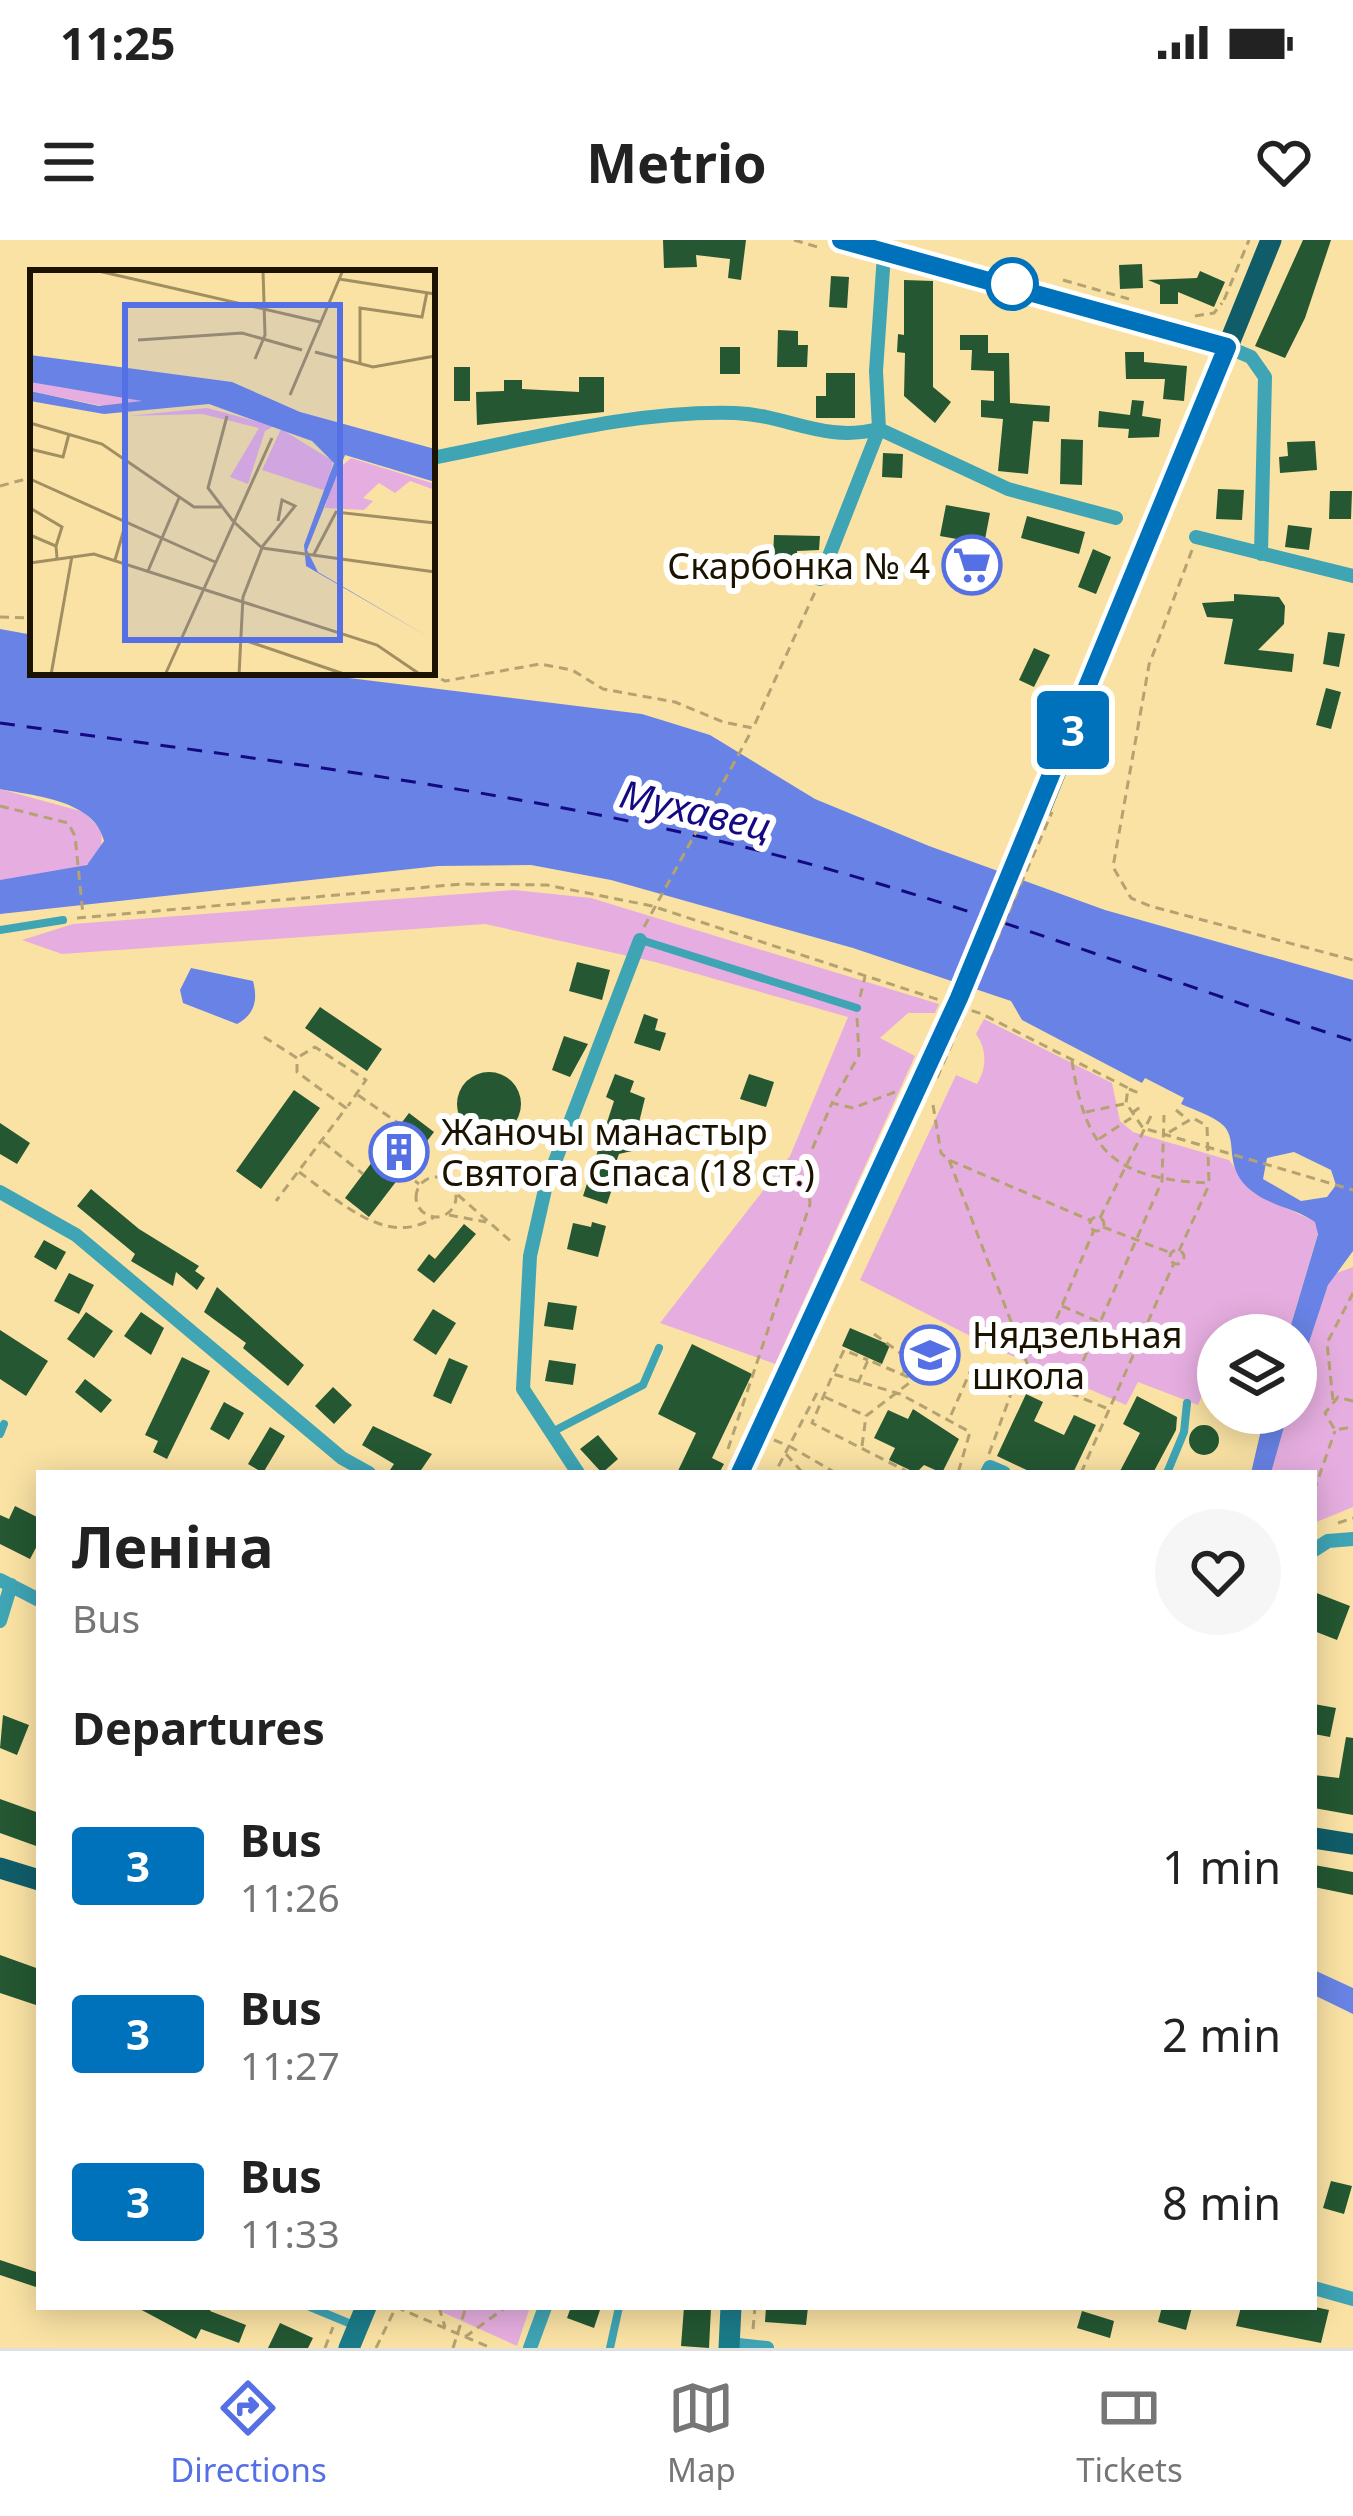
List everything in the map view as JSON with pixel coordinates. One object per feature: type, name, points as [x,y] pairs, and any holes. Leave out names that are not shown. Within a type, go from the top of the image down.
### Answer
[{"type":"main road","points":[[841,240],[885,245],[1227,347]]},
{"type":"main road","points":[[1041,808],[1271,240]]},
{"type":"main road","points":[[733,1468],[928,1079]]},
{"type":"main road","points":[[1317,1838],[1353,1844]]},
{"type":"main road","points":[[0,1868],[36,1879]]},
{"type":"main road","points":[[729,2346],[730,2310]]},
{"type":"main road","points":[[349,2348],[362,2317]]},
{"type":"street","points":[[820,579],[879,429],[876,371],[885,245]]},
{"type":"street","points":[[1227,347],[1251,357],[1265,377],[1261,554]]},
{"type":"street","points":[[435,457],[595,426],[736,413],[847,437],[879,429],[1008,489],[1115,518]]},
{"type":"street","points":[[1196,537],[1353,575]]},
{"type":"street","points":[[576,1470],[523,1389],[530,1256],[546,1185],[640,940]]},
{"type":"street","points":[[0,1192],[76,1234],[342,1457],[364,1470]]},
{"type":"street","points":[[336,1470],[342,1457]]},
{"type":"street","points":[[1317,1548],[1328,1541],[1353,1539]]},
{"type":"street","points":[[0,1621],[5,1582],[36,1598]]},
{"type":"street","points":[[1317,2289],[1353,2299]]},
{"type":"street","points":[[530,2348],[544,2310]]},
{"type":"street","points":[[729,2346],[766,2348]]},
{"type":"lane","points":[[0,930],[64,920]]},
{"type":"lane","points":[[640,940],[856,1009]]},
{"type":"lane","points":[[549,1434],[643,1385],[659,1348]]},
{"type":"lane","points":[[1169,1470],[1184,1432],[1187,1403]]},
{"type":"lane","points":[[326,2310],[362,2317]]},
{"type":"lane","points":[[610,2348],[618,2310]]},
{"type":"path","points":[[1193,317],[1214,313],[1223,302],[1249,240]]},
{"type":"path","points":[[1054,279],[1094,286],[1144,308]]},
{"type":"path","points":[[0,485],[30,478]]},
{"type":"path","points":[[1196,537],[1149,665],[1113,867],[1130,898],[1150,906],[1353,960]]},
{"type":"path","points":[[640,940],[652,906],[753,728],[820,579]]},
{"type":"path","points":[[0,617],[30,618]]},
{"type":"path","points":[[434,675],[445,681],[540,664],[572,670],[603,688],[675,702],[723,722],[753,728]]},
{"type":"path","points":[[0,806],[60,819],[75,836],[83,916]]},
{"type":"path","points":[[928,1079],[1041,808]]},
{"type":"path","points":[[1041,808],[928,1079],[941,1153],[949,1160],[1092,1221],[1100,1218]]},
{"type":"path","points":[[733,1468],[810,1204],[807,1161],[859,1054],[856,1009],[865,976]]},
{"type":"path","points":[[264,1036],[296,1058]]},
{"type":"path","points":[[276,1201],[366,1080],[315,1047],[296,1058]]},
{"type":"path","points":[[296,1058],[297,1072],[346,1108]]},
{"type":"path","points":[[1072,1059],[1084,1113],[1097,1140],[1121,1168],[1162,1181],[1210,1184]]},
{"type":"path","points":[[832,1103],[853,1108],[907,1088]]},
{"type":"path","points":[[1128,1088],[1139,1093]]},
{"type":"path","points":[[356,1094],[400,1125]]},
{"type":"path","points":[[1084,1113],[1126,1103]]},
{"type":"path","points":[[1097,1140],[1143,1105]]},
{"type":"path","points":[[1176,1110],[1189,1122]]},
{"type":"path","points":[[1103,1227],[1100,1218],[1121,1168],[1153,1112]]},
{"type":"path","points":[[1069,1393],[1162,1181],[1164,1115]]},
{"type":"path","points":[[1162,1135],[1193,1118],[1210,1131],[1205,1148],[1210,1184],[1179,1251]]},
{"type":"path","points":[[321,1141],[363,1174]]},
{"type":"path","points":[[1219,1152],[1353,1190]]},
{"type":"path","points":[[949,1160],[1032,1376]]},
{"type":"path","points":[[298,1172],[376,1226],[424,1224],[446,1214],[488,1222]]},
{"type":"path","points":[[404,1172],[421,1185]]},
{"type":"path","points":[[421,1185],[442,1178],[530,1256]]},
{"type":"path","points":[[421,1185],[418,1206],[434,1217]]},
{"type":"path","points":[[446,1214],[455,1192]]},
{"type":"path","points":[[1032,1376],[1094,1230],[1092,1221]]},
{"type":"path","points":[[1094,1230],[1103,1227],[1171,1253],[1179,1251]]},
{"type":"path","points":[[1083,1470],[1138,1339],[1174,1263],[1183,1259],[1179,1251]]},
{"type":"path","points":[[1171,1253],[1174,1263]]},
{"type":"path","points":[[1317,1482],[1335,1430],[1325,1413],[1333,1400],[1327,1343],[1353,1293]]},
{"type":"path","points":[[1060,1305],[1138,1339]]},
{"type":"path","points":[[874,1334],[903,1355],[904,1376]]},
{"type":"path","points":[[904,1470],[812,1424],[844,1350],[915,1380]]},
{"type":"path","points":[[858,1383],[868,1360]]},
{"type":"path","points":[[950,1416],[974,1363],[989,1370]]},
{"type":"path","points":[[994,1470],[992,1438],[1020,1370],[1108,1409]]},
{"type":"path","points":[[833,1374],[900,1394],[950,1416],[970,1432],[961,1470]]},
{"type":"path","points":[[862,1448],[866,1416],[920,1374]]},
{"type":"path","points":[[997,1376],[1012,1383]]},
{"type":"path","points":[[776,1470],[817,1393],[866,1416]]},
{"type":"path","points":[[1333,1400],[1353,1401]]},
{"type":"path","points":[[1335,1430],[1353,1427]]},
{"type":"path","points":[[770,1439],[831,1470]]},
{"type":"path","points":[[785,1453],[800,1470]]},
{"type":"path","points":[[376,2348],[395,2310]]},
{"type":"path","points":[[403,2310],[491,2348]]},
{"type":"path","points":[[441,2310],[446,2328]]},
{"type":"path","points":[[453,2348],[465,2310]]},
{"type":"path","points":[[465,2337],[502,2310]]},
{"type":"shaded area","points":[[0,789],[84,812],[102,831],[101,851],[68,872],[0,880]]},
{"type":"shaded area","points":[[514,890],[591,898],[939,1004],[935,1013],[908,1013],[880,1038],[915,1056],[775,1364],[660,1323],[790,1156],[848,1017],[655,962],[485,924],[62,954],[22,940],[73,924]]},
{"type":"shaded area","points":[[984,1019],[1112,1083],[1120,1121],[1133,1132],[1229,1160],[1252,1192],[1316,1222],[1318,1233],[1294,1314],[1197,1314],[1197,1405],[1138,1382],[1126,1405],[994,1348],[860,1280],[956,1075],[977,1084],[980,1078],[984,1052],[976,1034]]},
{"type":"shaded area","points":[[1353,1267],[1353,1507],[1317,1522],[1317,1470],[1272,1470],[1282,1434],[1317,1434],[1317,1318],[1334,1274]]},
{"type":"shaded area","points":[[438,2310],[529,2310],[517,2346]]},
{"type":"water","name":"Мухавец","points":[[0,629],[30,634],[30,675],[324,675],[642,714],[710,735],[815,799],[929,846],[1105,910],[1353,980],[1353,1251],[1328,1285],[1317,1318],[1317,1314],[1294,1314],[1318,1234],[1315,1222],[1247,1187],[1236,1170],[1224,1126],[1181,1104],[1184,1098],[1145,1078],[1142,1083],[1022,1020],[1011,1001],[853,948],[611,880],[531,865],[438,866],[0,914],[0,880],[87,865],[104,841],[89,817],[61,802],[0,789]],"holes":[[[1294,1152],[1331,1170],[1336,1185],[1327,1197],[1301,1201],[1263,1179],[1267,1158]]]},
{"type":"water","points":[[191,968],[253,981],[255,1000],[248,1016],[237,1024],[183,1003],[180,990]]},
{"type":"water","points":[[1260,1434],[1282,1434],[1272,1470],[1252,1470]]},
{"type":"water","points":[[1317,1971],[1353,1988],[1353,2014],[1317,1996]]},
{"type":"pier","points":[[1003,866],[1025,874],[973,994],[951,987]]},
{"type":"building","points":[[663,240],[746,240],[741,280],[728,278],[730,259],[696,255],[697,267],[664,268]]},
{"type":"building","points":[[1303,240],[1331,240],[1305,318],[1285,358],[1255,346]]},
{"type":"building","points":[[1142,264],[1143,288],[1120,289],[1119,265]]},
{"type":"building","points":[[1200,271],[1225,282],[1214,307],[1178,292],[1178,304],[1160,304],[1160,285],[1148,280],[1197,278]]},
{"type":"building","points":[[831,276],[849,277],[847,308],[829,307]]},
{"type":"building","points":[[904,280],[933,281],[933,387],[951,402],[935,423],[904,396],[905,353],[897,352],[898,334],[904,335]]},
{"type":"building","points":[[778,330],[798,331],[798,345],[808,345],[807,367],[777,367]]},
{"type":"building","points":[[960,335],[988,335],[988,353],[1009,353],[1010,403],[1050,406],[1049,422],[1033,421],[1028,474],[998,471],[1003,419],[981,417],[981,400],[994,401],[994,371],[971,370],[972,350],[960,350]]},
{"type":"building","points":[[720,347],[740,347],[740,374],[720,374]]},
{"type":"building","points":[[1125,352],[1144,352],[1144,362],[1187,366],[1184,401],[1163,399],[1165,379],[1126,379]]},
{"type":"building","points":[[454,367],[470,367],[470,401],[454,401]]},
{"type":"building","points":[[826,373],[855,373],[855,418],[816,418],[816,396],[826,396]]},
{"type":"building","points":[[579,377],[604,377],[604,412],[477,425],[476,392],[504,391],[504,380],[522,380],[522,389],[579,392]]},
{"type":"building","points":[[1132,400],[1144,401],[1142,416],[1161,419],[1159,437],[1128,438],[1129,429],[1098,427],[1099,411],[1130,415]]},
{"type":"building","points":[[1061,439],[1083,440],[1082,485],[1060,484]]},
{"type":"building","points":[[1315,441],[1317,470],[1280,473],[1279,457],[1288,456],[1287,442]]},
{"type":"building","points":[[883,453],[903,454],[902,478],[882,477]]},
{"type":"building","points":[[1218,489],[1244,490],[1242,520],[1216,519]]},
{"type":"building","points":[[1330,491],[1352,491],[1351,519],[1329,519]]},
{"type":"building","name":"Скарбонка № 4","points":[[946,505],[990,513],[975,592],[958,588],[968,541],[940,536]]},
{"type":"building","points":[[1027,516],[1085,532],[1079,554],[1021,538]]},
{"type":"building","points":[[1288,525],[1312,528],[1309,550],[1285,547]]},
{"type":"building","points":[[774,535],[820,536],[819,550],[797,551],[797,560],[773,559]]},
{"type":"building","points":[[1093,549],[1111,557],[1096,594],[1078,587]]},
{"type":"building","points":[[1234,594],[1279,597],[1285,606],[1284,624],[1258,650],[1294,654],[1292,672],[1224,664],[1233,619],[1207,617],[1202,603],[1234,601]]},
{"type":"building","points":[[1328,632],[1345,634],[1339,667],[1323,664]]},
{"type":"building","points":[[1034,648],[1050,655],[1034,687],[1019,680]]},
{"type":"building","points":[[1326,688],[1341,692],[1331,729],[1316,725]]},
{"type":"building","points":[[577,962],[610,970],[602,1000],[569,991]]},
{"type":"building","points":[[320,1007],[382,1049],[367,1071],[305,1028]]},
{"type":"building","points":[[644,1014],[658,1019],[655,1030],[666,1033],[660,1051],[634,1043]]},
{"type":"building","points":[[564,1036],[588,1044],[570,1077],[552,1070]]},
{"type":"building","points":[[489,1072],[511,1082],[521,1104],[511,1126],[489,1136],[467,1126],[457,1104],[467,1082]]},
{"type":"building","points":[[615,1074],[634,1081],[630,1092],[645,1098],[632,1151],[619,1154],[606,1190],[611,1192],[607,1204],[583,1196],[614,1101],[606,1097]]},
{"type":"building","points":[[749,1074],[774,1082],[766,1107],[740,1099]]},
{"type":"building","points":[[294,1090],[320,1108],[261,1189],[236,1171]]},
{"type":"building","name":"Жаночы манастыр Святога Спаса (18 ст.)","points":[[409,1113],[434,1132],[369,1217],[345,1198]]},
{"type":"building","points":[[0,1123],[30,1143],[17,1164],[0,1154]]},
{"type":"building","points":[[91,1189],[139,1229],[199,1266],[195,1271],[205,1278],[197,1290],[176,1272],[173,1286],[131,1261],[135,1254],[77,1206]]},
{"type":"building","points":[[592,1222],[606,1226],[598,1257],[567,1249],[573,1223],[591,1227]]},
{"type":"building","points":[[464,1224],[476,1234],[434,1283],[417,1270],[429,1254],[435,1259]]},
{"type":"building","points":[[44,1240],[66,1252],[56,1270],[34,1257]]},
{"type":"building","points":[[69,1273],[94,1285],[79,1314],[54,1301]]},
{"type":"building","points":[[217,1287],[304,1365],[288,1386],[243,1348],[246,1343],[204,1312]]},
{"type":"building","points":[[548,1302],[577,1306],[573,1330],[544,1326]]},
{"type":"building","points":[[433,1309],[456,1323],[436,1355],[413,1340]]},
{"type":"building","points":[[86,1312],[113,1331],[94,1358],[67,1339]]},
{"type":"building","points":[[141,1312],[164,1328],[151,1355],[124,1336]]},
{"type":"building","points":[[850,1328],[890,1345],[882,1364],[842,1346]]},
{"type":"building","points":[[0,1330],[48,1361],[26,1396],[0,1379]]},
{"type":"building","points":[[923,1332],[953,1347],[938,1378],[907,1363]]},
{"type":"building","points":[[692,1344],[752,1374],[712,1458],[724,1464],[721,1470],[678,1470],[696,1433],[658,1414]]},
{"type":"building","points":[[182,1357],[210,1371],[167,1459],[153,1452],[158,1441],[145,1435]]},
{"type":"building","points":[[449,1358],[468,1366],[451,1404],[433,1396]]},
{"type":"building","points":[[549,1360],[576,1364],[573,1385],[545,1381]]},
{"type":"building","points":[[85,1379],[112,1400],[101,1413],[75,1392]]},
{"type":"building","points":[[333,1387],[352,1405],[334,1424],[315,1406]]},
{"type":"building","points":[[1026,1394],[1043,1402],[1034,1421],[1064,1435],[1074,1415],[1096,1425],[1074,1470],[1027,1470],[997,1456]]},
{"type":"building","points":[[1137,1396],[1177,1417],[1176,1430],[1155,1470],[1121,1470],[1140,1433],[1123,1424]]},
{"type":"building","points":[[224,1402],[244,1413],[229,1440],[210,1429]]},
{"type":"building","points":[[913,1409],[959,1439],[944,1470],[924,1465],[910,1470],[889,1460],[895,1448],[874,1438],[888,1410],[908,1419]]},
{"type":"building","points":[[373,1426],[432,1454],[421,1470],[390,1470],[394,1464],[362,1445]]},
{"type":"building","points":[[270,1427],[285,1436],[265,1470],[248,1464]]},
{"type":"building","points":[[1197,1427],[1197,1434],[1218,1434],[1218,1446],[1210,1454],[1198,1454],[1190,1446],[1190,1434]]},
{"type":"building","points":[[598,1435],[618,1459],[599,1470],[580,1449]]},
{"type":"building","points":[[15,1506],[36,1516],[36,1548],[30,1559],[0,1544],[0,1515],[9,1519]]},
{"type":"building","points":[[1317,1593],[1350,1606],[1337,1640],[1317,1632]]},
{"type":"building","points":[[1317,1705],[1336,1708],[1330,1737],[1317,1735]]},
{"type":"building","points":[[3,1715],[29,1725],[17,1755],[0,1748]]},
{"type":"building","points":[[1346,1737],[1353,1738],[1353,1815],[1317,1809],[1317,1775],[1339,1778]]},
{"type":"building","points":[[0,1799],[36,1812],[36,1846],[0,1833]]},
{"type":"building","points":[[1317,1866],[1353,1872],[1353,1895],[1317,1888]]},
{"type":"building","points":[[0,1955],[36,1968],[36,2005],[0,1993]]},
{"type":"building","points":[[1331,2181],[1352,2186],[1344,2214],[1323,2208]]},
{"type":"building","points":[[0,2260],[36,2272],[36,2287],[0,2275]]},
{"type":"building","points":[[142,2310],[210,2310],[246,2325],[239,2343],[201,2329],[196,2339]]},
{"type":"building","points":[[570,2310],[600,2310],[594,2328],[567,2318]]},
{"type":"building","points":[[684,2310],[711,2310],[709,2348],[681,2346]]},
{"type":"building","points":[[766,2310],[808,2310],[806,2325],[765,2322]]},
{"type":"building","points":[[1161,2310],[1191,2310],[1186,2330],[1158,2322]]},
{"type":"building","points":[[1240,2310],[1329,2310],[1321,2343],[1236,2326]]},
{"type":"building","points":[[1082,2311],[1114,2321],[1110,2338],[1077,2328]]},
{"type":"building","points":[[280,2323],[313,2338],[308,2348],[268,2348]]},
{"type":"ferry route","points":[[0,723],[451,788],[719,841],[959,908],[1353,1041]]},
{"type":"bus line","name":"3","points":[[741,1470],[959,998],[1227,347],[841,240]]},
{"type":"place","name":"Скарбонка № 4","points":[[972,565]]},
{"type":"place","name":"Жаночы манастыр Святога Спаса (18 ст.)","points":[[399,1152]]},
{"type":"place","name":"Нядзельная школа","points":[[930,1355]]}]
